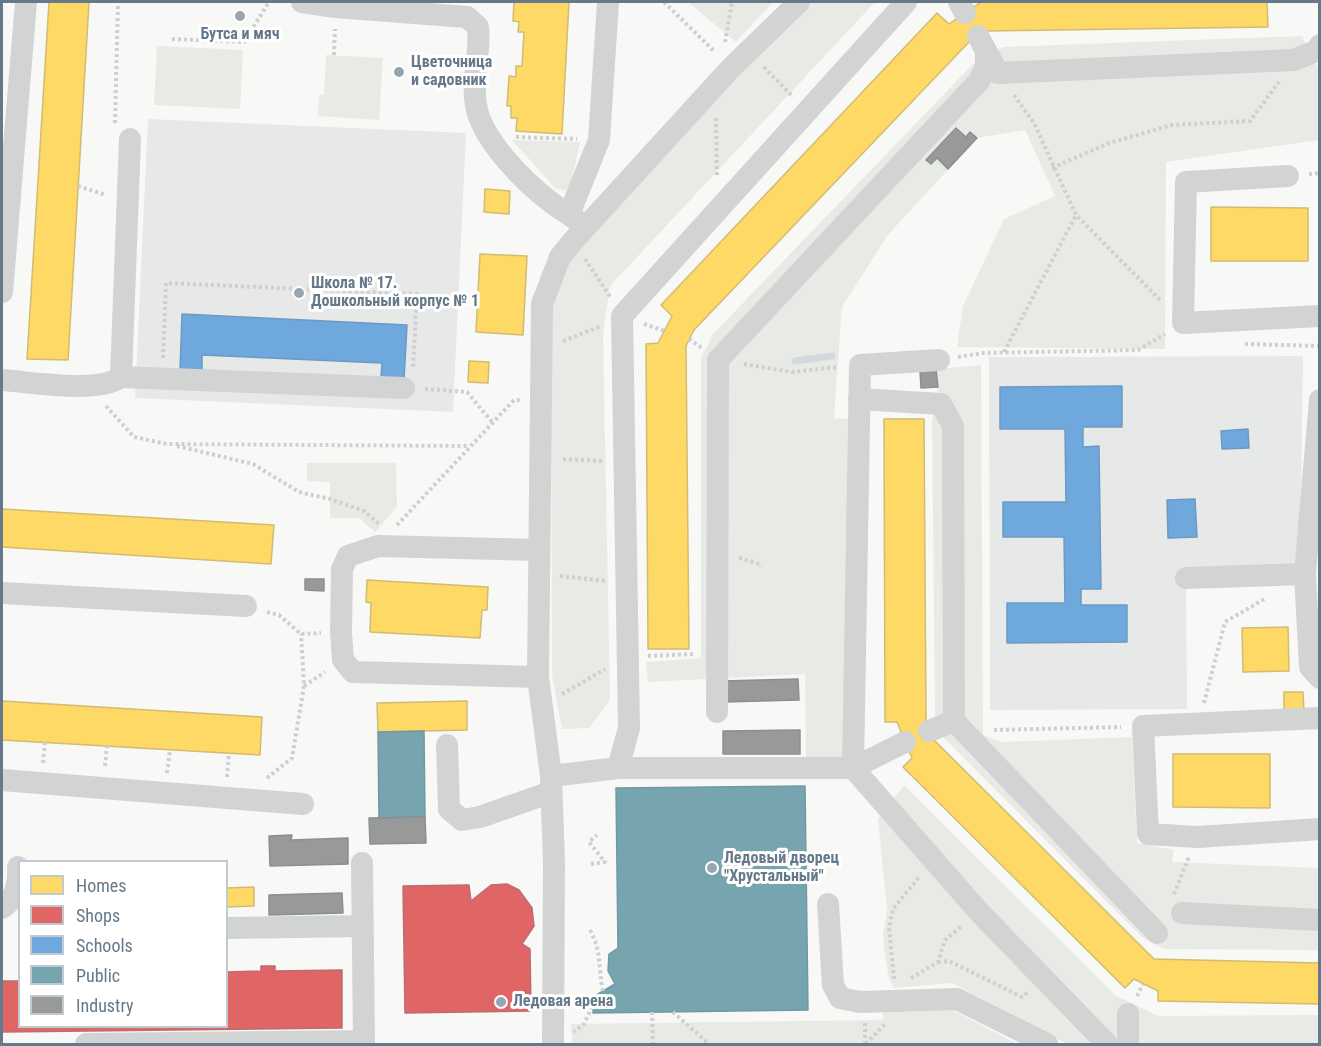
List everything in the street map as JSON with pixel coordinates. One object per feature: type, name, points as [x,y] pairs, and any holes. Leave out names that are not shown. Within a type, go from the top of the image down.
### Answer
[{"type":"lane","points":[[2,292],[26,2]]},
{"type":"lane","points":[[302,2],[335,7],[467,17],[478,27],[480,40],[475,105],[489,136],[502,155],[576,227]]},
{"type":"lane","points":[[553,1044],[554,863],[551,784],[538,677],[542,304],[560,257],[576,227],[599,140],[608,2]]},
{"type":"lane","points":[[576,227],[715,85],[726,64],[748,51],[799,2]]},
{"type":"lane","points":[[618,768],[629,728],[622,316],[906,2]]},
{"type":"lane","points":[[717,712],[718,360],[979,81],[986,66],[982,43],[998,72],[1294,60],[1316,51],[1320,45]]},
{"type":"lane","points":[[121,377],[130,139]]},
{"type":"lane","points":[[1288,176],[1186,182],[1183,323],[1320,316]]},
{"type":"lane","points":[[939,360],[860,365],[853,768],[934,860],[1107,1044]]},
{"type":"lane","points":[[2,380],[78,385],[111,384],[121,377],[162,376],[408,388]]},
{"type":"lane","points":[[859,399],[941,404],[953,426],[954,721],[1157,933]]},
{"type":"lane","points":[[1320,400],[1305,574],[1310,667],[1320,678]]},
{"type":"lane","points":[[538,677],[353,672],[343,660],[341,632],[342,569],[348,556],[385,539],[539,550]]},
{"type":"lane","points":[[1186,578],[1305,574]]},
{"type":"lane","points":[[2,593],[246,606]]},
{"type":"lane","points":[[1320,718],[1143,726],[1148,834],[1198,837],[1320,829]]},
{"type":"lane","points":[[929,731],[954,721]]},
{"type":"lane","points":[[447,745],[449,809],[462,820],[480,817],[551,784],[618,768],[853,768],[905,742]]},
{"type":"lane","points":[[2,780],[303,804]]},
{"type":"lane","points":[[86,1044],[364,1043],[362,863]]},
{"type":"lane","points":[[2,908],[10,903],[18,884]]},
{"type":"lane","points":[[828,904],[833,985],[840,998],[860,1002],[957,999],[1047,1044]]},
{"type":"lane","points":[[1176,907],[1320,920]]},
{"type":"lane","points":[[228,928],[363,926]]},
{"type":"lane","points":[[1128,1014],[1128,1044]]},
{"type":"path","points":[[118,2],[113,112],[116,132],[130,139]]},
{"type":"path","points":[[172,39],[244,42],[269,2]]},
{"type":"path","points":[[664,2],[726,64]]},
{"type":"path","points":[[726,64],[732,2]]},
{"type":"path","points":[[748,51],[807,111]]},
{"type":"path","points":[[1052,168],[1109,143],[1173,125],[1250,121],[1294,60]]},
{"type":"path","points":[[983,353],[1138,350],[1183,323],[1076,215],[1052,168],[1034,123],[998,72]]},
{"type":"path","points":[[715,85],[718,211]]},
{"type":"path","points":[[489,136],[599,140]]},
{"type":"path","points":[[78,186],[128,202]]},
{"type":"path","points":[[1004,353],[1076,215]]},
{"type":"path","points":[[576,227],[622,316]]},
{"type":"path","points":[[162,376],[166,283],[417,294],[408,388],[466,392],[493,423]]},
{"type":"path","points":[[718,360],[792,372],[860,365]]},
{"type":"path","points":[[78,385],[107,407],[134,437],[253,464],[299,492],[330,499],[364,511],[385,539],[514,400],[540,397]]},
{"type":"path","points":[[167,444],[469,446]]},
{"type":"path","points":[[558,459],[624,460]]},
{"type":"path","points":[[742,558],[760,564],[760,567]]},
{"type":"path","points":[[559,576],[626,583]]},
{"type":"path","points":[[1198,723],[1225,622],[1275,592]]},
{"type":"path","points":[[246,606],[279,615],[301,634],[341,632]]},
{"type":"path","points":[[265,779],[292,758],[304,686],[301,634]]},
{"type":"path","points":[[552,700],[627,657],[717,653]]},
{"type":"path","points":[[997,731],[1143,726]]},
{"type":"path","points":[[591,864],[604,862],[589,843],[597,836]]},
{"type":"path","points":[[1176,907],[1198,837]]},
{"type":"path","points":[[894,988],[889,927],[893,909],[934,860]]},
{"type":"path","points":[[590,930],[599,946],[599,973],[603,992]]},
{"type":"path","points":[[938,962],[949,961],[1022,998],[1043,978]]},
{"type":"path","points":[[568,1005],[594,1003],[584,1024]]},
{"type":"path","points":[[652,1012],[653,1044]]},
{"type":"path","points":[[673,1012],[709,1044]]},
{"type":"path","points":[[865,1019],[865,1044]]},
{"type":"shaded area","points":[[688,2],[773,2],[736,42]]},
{"type":"shaded area","points":[[812,2],[875,2],[610,286],[603,335],[610,700],[589,728],[562,729],[552,675],[551,308],[570,258],[744,68]]},
{"type":"shaded area","points":[[1302,36],[1319,66],[1319,140],[1166,162],[1165,349],[957,347],[963,306],[1004,219],[1055,196],[1025,130],[977,138],[887,236],[842,307],[834,418],[848,419],[844,759],[806,760],[805,674],[648,682],[646,662],[701,658],[701,358],[713,334],[978,59],[1003,47]]},
{"type":"shaded area","points":[[157,46],[243,50],[240,109],[154,105]]},
{"type":"shaded area","points":[[326,55],[383,58],[379,120],[318,116],[319,95],[324,95]]},
{"type":"shaded area","name":"Школа № 17. Дошкольный корпус № 1","points":[[148,119],[466,133],[453,412],[135,398]]},
{"type":"shaded area","points":[[512,140],[580,142],[571,184],[565,191],[555,188]]},
{"type":"shaded area","points":[[1303,356],[1300,567],[1186,570],[1187,709],[990,710],[989,357]]},
{"type":"shaded area","points":[[981,365],[983,735],[1002,742],[1132,737],[1137,843],[1174,850],[1172,862],[1319,868],[1319,950],[1164,949],[1143,938],[943,737],[935,716],[932,420],[938,387],[936,369]]},
{"type":"shaded area","points":[[307,463],[396,463],[397,507],[375,532],[359,518],[330,518],[330,482],[307,481]]},
{"type":"shaded area","points":[[904,785],[1115,995],[1158,1016],[1319,1015],[1319,1044],[1067,1044],[952,983],[894,988],[889,979],[884,950],[883,936],[887,909],[878,819]]},
{"type":"shaded area","points":[[947,1007],[1017,1044],[572,1044],[571,1024],[883,1020],[882,1009]]},
{"type":"building: Homes","points":[[49,2],[89,2],[68,360],[27,359]]},
{"type":"building: Homes","points":[[514,2],[569,2],[562,134],[516,131],[517,118],[511,118],[511,106],[507,106],[509,76],[516,77],[516,66],[522,66],[524,32],[518,32],[519,22],[513,21]]},
{"type":"building: Homes","points":[[981,2],[1267,2],[1268,27],[986,31],[969,42],[694,330],[686,346],[689,649],[648,649],[646,344],[658,343],[672,316],[661,305],[937,13],[949,24]]},
{"type":"building: Homes","points":[[485,189],[510,191],[509,214],[484,212]]},
{"type":"building: Homes","points":[[1211,207],[1308,208],[1308,261],[1211,261]]},
{"type":"building: Homes","points":[[480,254],[527,256],[523,335],[476,332]]},
{"type":"building: Homes","points":[[469,361],[489,362],[488,383],[468,382]]},
{"type":"building: Homes","points":[[884,419],[924,419],[926,721],[932,738],[1154,959],[1320,963],[1320,1004],[1158,1001],[1158,991],[1134,979],[1125,988],[903,767],[912,758],[897,722],[885,722]]},
{"type":"building: Homes","points":[[2,509],[274,525],[271,564],[2,547]]},
{"type":"building: Homes","points":[[367,580],[488,587],[487,610],[482,610],[480,638],[370,632],[371,603],[366,602]]},
{"type":"building: Homes","points":[[1288,627],[1289,671],[1243,672],[1242,628]]},
{"type":"building: Homes","points":[[1284,692],[1303,692],[1304,711],[1284,712]]},
{"type":"building: Homes","points":[[2,701],[262,717],[260,755],[2,740]]},
{"type":"building: Homes","points":[[467,701],[467,730],[378,732],[377,703]]},
{"type":"building: Homes","points":[[1173,754],[1270,754],[1270,808],[1173,807]]},
{"type":"building: Homes","points":[[254,887],[254,906],[228,907],[228,888]]},
{"type":"building: Shops","points":[[507,884],[519,890],[532,908],[534,926],[522,944],[530,949],[531,1011],[405,1013],[403,886],[469,885],[471,901],[491,885]]},
{"type":"building: Shops","points":[[261,966],[275,966],[275,971],[342,970],[342,1028],[2,1032],[2,981],[18,981],[18,1028],[228,1028],[228,972],[261,971]]},
{"type":"building: Schools","points":[[182,314],[407,325],[404,380],[381,378],[382,363],[202,355],[202,371],[180,370]]},
{"type":"building: Schools","points":[[1122,386],[1122,427],[1083,427],[1083,447],[1099,446],[1101,589],[1081,589],[1081,605],[1127,605],[1127,642],[1007,643],[1007,603],[1065,603],[1064,537],[1003,537],[1003,502],[1066,502],[1065,429],[1000,429],[1000,387]]},
{"type":"building: Schools","points":[[1248,429],[1249,448],[1222,449],[1221,431]]},
{"type":"building: Schools","points":[[1195,499],[1197,537],[1168,538],[1167,500]]},
{"type":"building: Public","points":[[424,731],[425,817],[379,818],[378,732]]},
{"type":"building: Public","name":"Ледовый дворец \"Хрустальный\"","points":[[805,786],[808,1010],[593,1013],[593,997],[615,984],[608,971],[609,954],[618,948],[616,788]]},
{"type":"building: Industry","points":[[956,128],[966,137],[970,132],[977,138],[948,169],[937,158],[931,164],[926,160]]},
{"type":"building: Industry","points":[[936,369],[938,387],[921,388],[920,371]]},
{"type":"building: Industry","points":[[305,579],[324,579],[324,591],[305,590]]},
{"type":"building: Industry","points":[[798,679],[799,700],[723,702],[722,681]]},
{"type":"building: Industry","points":[[800,730],[800,754],[723,754],[723,731]]},
{"type":"building: Industry","points":[[425,817],[426,843],[370,844],[369,818]]},
{"type":"building: Industry","points":[[292,835],[291,840],[348,838],[348,864],[270,866],[269,836]]},
{"type":"building: Industry","points":[[342,893],[343,913],[269,915],[269,895]]},
{"type":"waterway","points":[[795,361],[832,356]]},
{"type":"place","name":"Бутса и мяч","points":[[240,16]]},
{"type":"place","name":"Цветочница и садовник","points":[[399,72]]},
{"type":"place","name":"Школа № 17. Дошкольный корпус № 1","points":[[299,293]]},
{"type":"place","name":"Ледовый дворец \"Хрустальный\"","points":[[712,868]]},
{"type":"place","name":"Ледовая арена","points":[[501,1002]]}]
